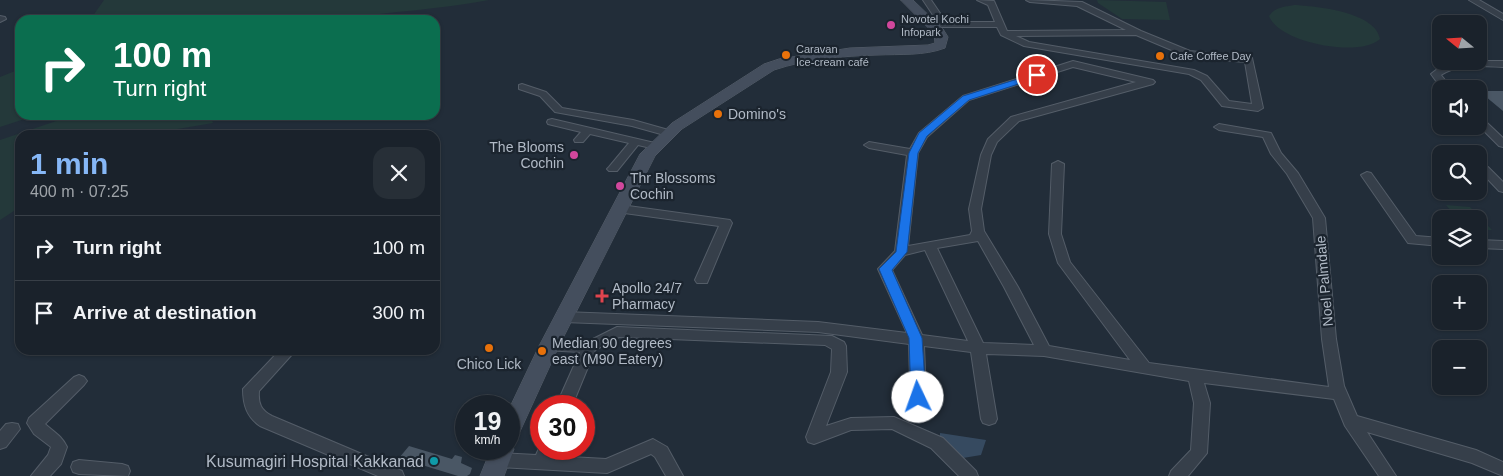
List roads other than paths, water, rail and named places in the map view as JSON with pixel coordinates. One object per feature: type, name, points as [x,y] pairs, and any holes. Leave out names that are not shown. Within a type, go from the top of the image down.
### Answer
[{"type":"main road","points":[[520,408],[549,346],[648,154],[655,146],[668,134],[742,83],[769,67],[784,62],[850,52],[930,49],[941,45],[942,37],[939,32],[907,0]]},
{"type":"street","points":[[927,0],[944,25],[1002,29],[1138,33]]},
{"type":"street","points":[[981,0],[994,1],[1002,29],[1027,44],[1191,72],[1204,78],[1226,104],[1258,108],[1249,60],[1188,54],[1138,33],[1078,4],[1030,0]]},
{"type":"street","points":[[1473,0],[1503,17]]},
{"type":"street","points":[[1488,0],[1503,9]]},
{"type":"street","points":[[901,252],[914,153],[923,135],[966,98],[1073,64],[1150,82],[1132,85],[1015,119],[992,141],[986,155],[975,209],[978,231],[1012,287],[1044,351]]},
{"type":"street","points":[[1488,64],[1503,64]]},
{"type":"street","points":[[1439,80],[1436,74],[1441,70]]},
{"type":"street","points":[[1488,70],[1503,70]]},
{"type":"street","points":[[522,87],[543,94],[559,110],[633,123],[668,134]]},
{"type":"street","points":[[552,122],[655,146]]},
{"type":"street","name":"Noel Palmdale","points":[[1220,127],[1267,135],[1276,154],[1292,173],[1319,218],[1329,339],[1336,386],[1351,421],[1388,476]]},
{"type":"street","points":[[1487,129],[1503,144]]},
{"type":"street","points":[[579,140],[588,130]]},
{"type":"street","points":[[613,169],[636,141]]},
{"type":"street","points":[[869,145],[914,153]]},
{"type":"street","points":[[1058,164],[1055,234],[1064,263],[1145,368]]},
{"type":"street","points":[[1487,172],[1503,189]]},
{"type":"street","points":[[1367,175],[1412,240],[1432,241]]},
{"type":"street","points":[[621,209],[726,223],[702,280]]},
{"type":"street","points":[[920,417],[916,338],[885,269],[901,252],[929,245],[974,238],[978,231]]},
{"type":"street","points":[[1487,244],[1503,245]]},
{"type":"street","points":[[929,245],[978,348],[989,419]]},
{"type":"street","points":[[564,318],[818,327],[916,338],[978,348],[1044,351],[1196,376],[1339,394]]},
{"type":"street","points":[[549,346],[589,346],[617,332],[827,340],[839,346],[838,372],[814,437],[851,424],[894,423],[936,443],[970,476]]},
{"type":"street","points":[[569,395],[589,346]]},
{"type":"street","points":[[284,355],[251,389],[253,410],[266,421],[396,476]]},
{"type":"street","points":[[1177,476],[1199,453],[1202,403],[1196,376]]},
{"type":"street","points":[[40,476],[54,459],[59,447],[56,440],[34,423],[78,380]]},
{"type":"street","points":[[1351,421],[1476,457],[1503,470]]},
{"type":"street","points":[[0,442],[12,428]]},
{"type":"street","points":[[573,460],[607,466],[653,446],[661,452],[675,476]]},
{"type":"street","points":[[497,462],[530,457]]},
{"type":"street","points":[[80,467],[122,471],[118,476]]},
{"type":"water","points":[[940,433],[986,440],[981,455],[963,458],[940,439]]},
{"type":"place","name":"Novotel Kochi Infopark","points":[[891,25]]},
{"type":"place","name":"Caravan Ice-cream café","points":[[786,55]]},
{"type":"place","name":"Cafe Coffee Day","points":[[1160,56]]},
{"type":"place","name":"Domino's","points":[[718,114]]},
{"type":"place","name":"The Blooms Cochin","points":[[574,155]]},
{"type":"place","name":"Thr Blossoms Cochin","points":[[620,186]]},
{"type":"place","name":"Apollo 24/7 Pharmacy","points":[[602,296]]},
{"type":"place","name":"Chico Lick","points":[[489,348]]},
{"type":"place","name":"Median 90 degrees east (M90 Eatery)","points":[[542,351]]},
{"type":"place","name":"Kusumagiri Hospital Kakkanad","points":[[434,461]]}]
